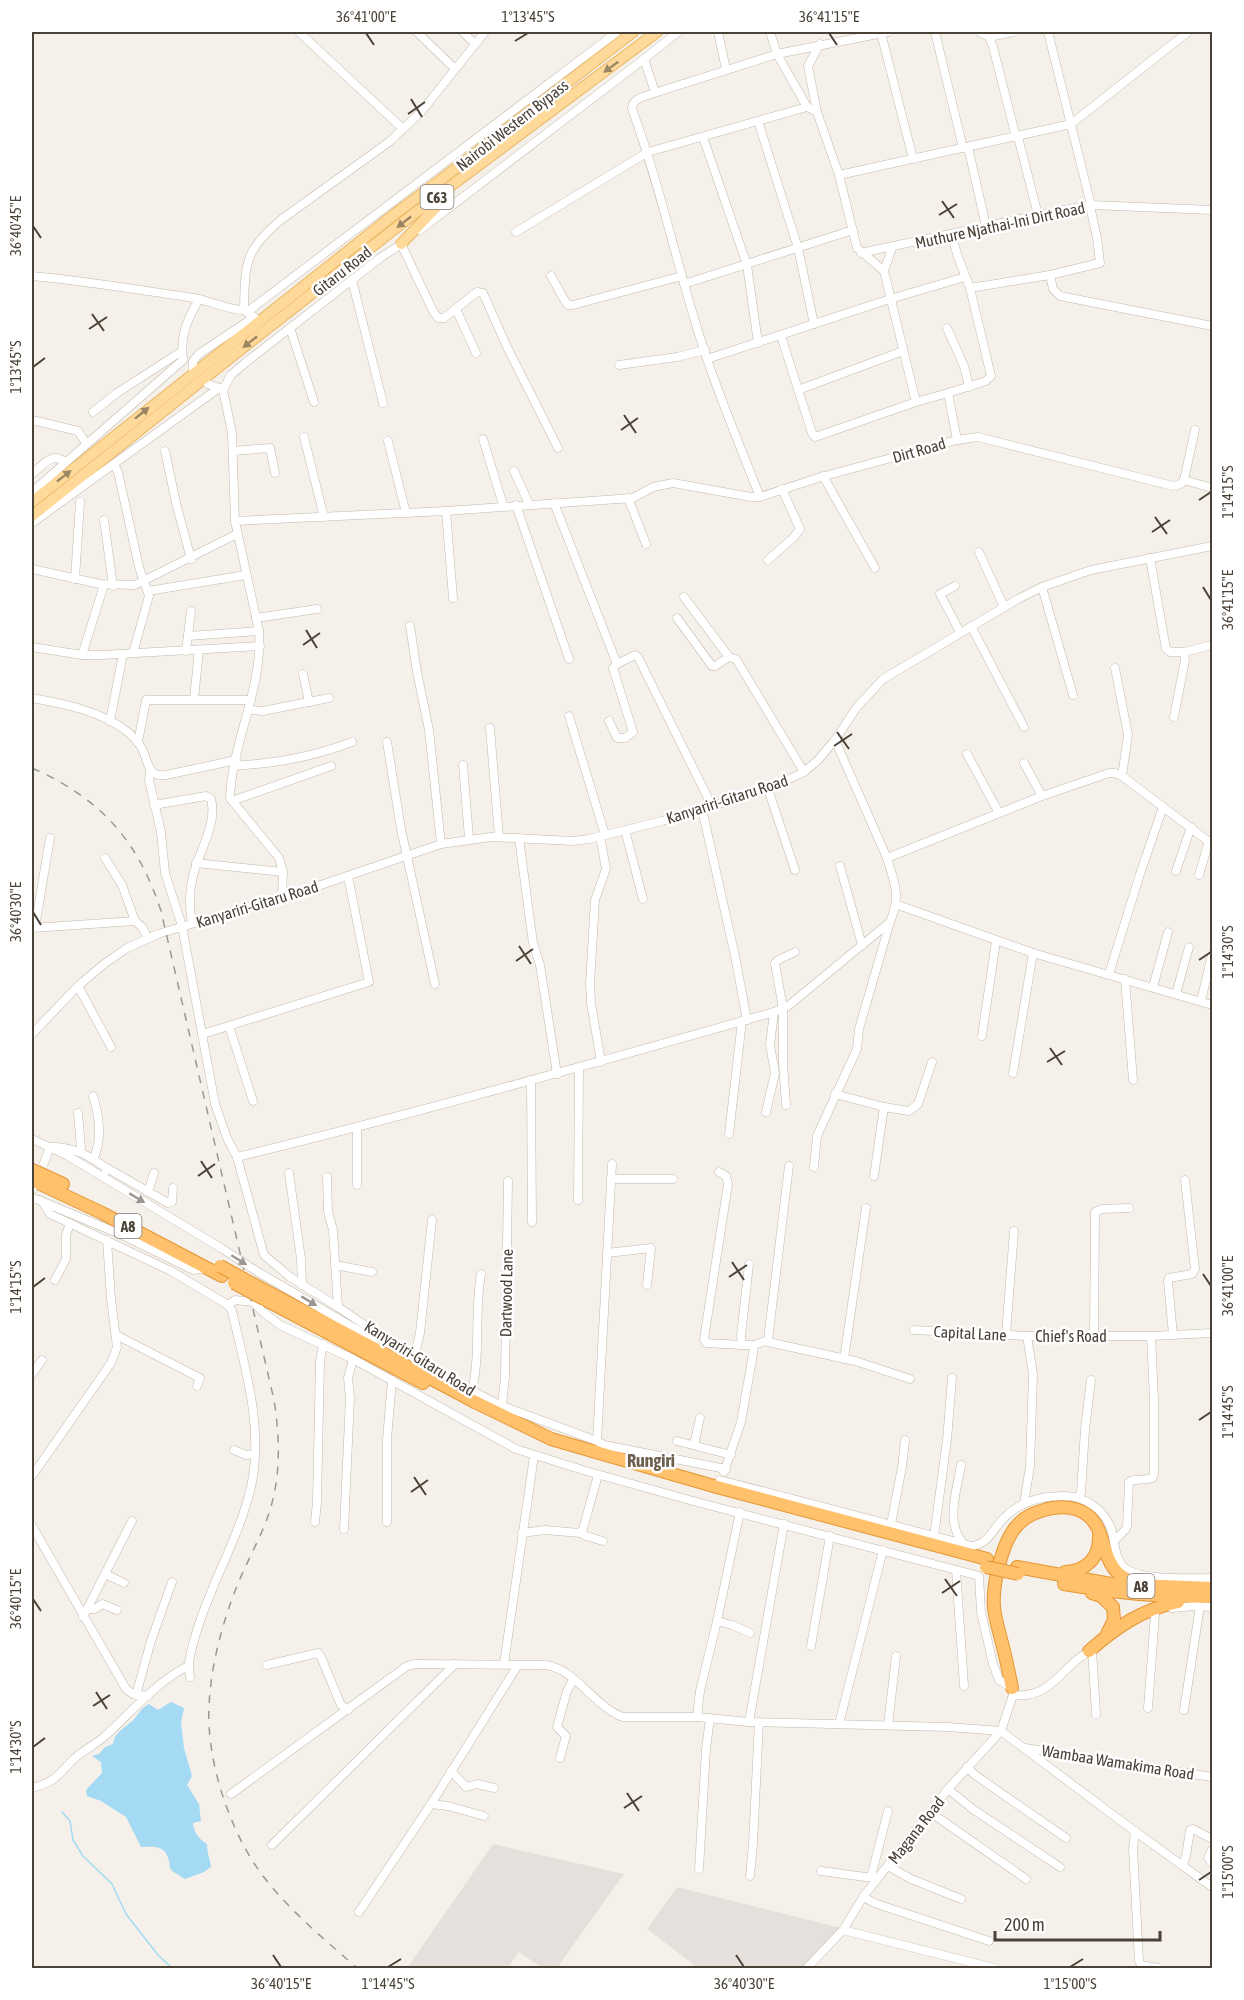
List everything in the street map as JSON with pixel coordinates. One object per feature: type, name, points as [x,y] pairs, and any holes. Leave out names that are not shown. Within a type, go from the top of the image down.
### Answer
[{"type":"highway","name":"A8","points":[[32,1170],[78,1192],[514,1431],[552,1447],[1086,1588],[1161,1597],[1212,1598]]},
{"type":"highway","name":"A8","points":[[32,1186],[93,1208],[206,1268],[221,1271]]},
{"type":"highway","name":"A8","points":[[264,1294],[383,1345],[485,1407],[551,1439],[718,1484],[987,1563]]},
{"type":"highway","points":[[1013,1691],[994,1608],[996,1579],[1007,1543],[1015,1528],[1030,1515],[1050,1503],[1086,1514],[1098,1529],[1113,1568],[1127,1579],[1147,1587]]},
{"type":"highway","points":[[1041,1576],[1074,1572],[1090,1563],[1098,1549],[1098,1529]]},
{"type":"highway","name":"A8","points":[[1041,1576],[1071,1577],[1147,1587],[1188,1582],[1212,1588]]},
{"type":"highway","points":[[1041,1576],[1091,1592],[1107,1600],[1115,1613],[1111,1629],[1105,1638]]},
{"type":"highway","points":[[1091,1651],[1140,1613],[1158,1606],[1212,1598]]},
{"type":"main road","name":"Nairobi Western Bypass","points":[[32,502],[249,329],[251,315],[390,210],[438,182],[633,32]]},
{"type":"main road","name":"Gitaru Road","points":[[32,516],[236,353],[657,32]]},
{"type":"main road","points":[[401,244],[440,203],[498,151]]},
{"type":"street","points":[[299,32],[402,128]]},
{"type":"street","points":[[417,32],[455,69]]},
{"type":"street","points":[[463,32],[475,44]]},
{"type":"street","points":[[251,315],[245,273],[249,257],[256,244],[282,219],[389,142],[421,112],[485,32]]},
{"type":"street","points":[[390,210],[616,32]]},
{"type":"street","points":[[32,523],[221,389],[231,375],[290,328],[678,32]]},
{"type":"street","points":[[718,32],[726,69]]},
{"type":"street","points":[[770,32],[777,54],[807,107],[817,112]]},
{"type":"street","points":[[760,497],[707,359],[632,103],[636,99],[655,92],[777,54],[847,35],[884,32],[913,159]]},
{"type":"street","points":[[936,32],[986,226]]},
{"type":"street","points":[[979,32],[989,37],[1013,32]]},
{"type":"street","points":[[970,288],[1050,275],[1100,263],[1101,257],[1090,206],[1048,32]]},
{"type":"street","points":[[839,175],[1071,124],[1188,32]]},
{"type":"street","points":[[989,37],[1038,214]]},
{"type":"street","points":[[820,44],[808,66],[817,112],[839,175],[857,248],[884,270]]},
{"type":"street","points":[[644,59],[655,92]]},
{"type":"street","points":[[516,232],[648,152],[807,107]]},
{"type":"street","points":[[758,121],[798,248],[814,324]]},
{"type":"street","points":[[703,137],[747,265],[758,343]]},
{"type":"street","name":"Muthure Njathai-Ini Dirt Road","points":[[861,253],[1038,214],[1090,206],[1212,210]]},
{"type":"street","points":[[552,276],[565,301],[568,305],[573,305],[747,265],[853,230]]},
{"type":"street","points":[[781,336],[812,433],[816,437],[916,402],[986,381],[991,376],[970,288],[951,234]]},
{"type":"street","points":[[401,244],[436,315],[441,319],[477,292],[483,293],[507,347],[558,448]]},
{"type":"street","points":[[892,248],[884,270],[916,402]]},
{"type":"street","points":[[1050,275],[1053,289],[1060,296],[1212,326]]},
{"type":"street","points":[[32,276],[199,299],[251,315]]},
{"type":"street","points":[[707,359],[965,277]]},
{"type":"street","points":[[352,280],[383,404]]},
{"type":"street","points":[[32,492],[182,355],[182,334],[199,299]]},
{"type":"street","points":[[456,309],[476,353]]},
{"type":"street","points":[[193,368],[194,359],[251,315]]},
{"type":"street","points":[[290,328],[314,402]]},
{"type":"street","points":[[947,328],[964,366],[969,387]]},
{"type":"street","points":[[618,365],[677,357],[705,350]]},
{"type":"street","points":[[798,390],[903,351]]},
{"type":"street","points":[[93,412],[117,393],[182,355],[194,359]]},
{"type":"street","points":[[208,384],[221,389]]},
{"type":"street","points":[[221,389],[232,433],[235,521],[259,631],[260,646],[259,661],[235,763],[230,796],[275,852],[284,872],[282,897]]},
{"type":"street","points":[[948,393],[957,440]]},
{"type":"street","points":[[32,420],[78,431],[86,443]]},
{"type":"street","points":[[1184,480],[1195,430]]},
{"type":"street","name":"Dirt Road","points":[[235,521],[446,511],[503,505],[626,498],[642,494],[653,487],[673,483],[760,497],[823,476],[978,436],[1173,486],[1181,484],[1184,480],[1212,488]]},
{"type":"street","points":[[304,437],[324,517]]},
{"type":"street","points":[[483,439],[503,505]]},
{"type":"street","points":[[388,441],[406,513]]},
{"type":"street","points":[[233,451],[270,448],[275,473]]},
{"type":"street","points":[[165,451],[191,559]]},
{"type":"street","points":[[32,474],[53,458],[65,462]]},
{"type":"street","points":[[114,464],[118,472],[148,602],[134,653]]},
{"type":"street","points":[[514,471],[529,504]]},
{"type":"street","points":[[823,476],[875,568]]},
{"type":"street","points":[[768,560],[800,529],[782,489]]},
{"type":"street","points":[[626,498],[646,544]]},
{"type":"street","points":[[75,579],[80,502]]},
{"type":"street","points":[[554,503],[617,663]]},
{"type":"street","points":[[516,505],[569,659]]},
{"type":"street","points":[[446,511],[453,598]]},
{"type":"street","points":[[104,520],[113,586]]},
{"type":"street","points":[[146,587],[237,534]]},
{"type":"street","name":"Kanyariri-Gitaru Road","points":[[32,1034],[78,986],[118,955],[148,938],[182,926],[282,897],[441,844],[469,838],[499,837],[573,841],[602,836],[712,807],[768,789],[804,772],[818,760],[835,740],[857,707],[883,679],[1004,607],[1042,587],[1091,570],[1212,546]]},
{"type":"street","points":[[979,552],[1004,607]]},
{"type":"street","points":[[1150,558],[1166,650],[1184,652],[1208,646]]},
{"type":"street","points":[[32,569],[104,585],[146,587],[246,575]]},
{"type":"street","points":[[82,655],[104,585]]},
{"type":"street","points":[[955,586],[940,594],[960,632]]},
{"type":"street","points":[[1042,587],[1073,695]]},
{"type":"street","points":[[684,597],[729,657],[736,659],[740,664],[804,772]]},
{"type":"street","points":[[256,618],[317,609]]},
{"type":"street","points":[[186,651],[191,610]]},
{"type":"street","points":[[677,618],[712,666],[729,657]]},
{"type":"street","points":[[410,626],[429,730],[441,844]]},
{"type":"street","points":[[971,626],[1024,727]]},
{"type":"street","points":[[188,636],[259,631]]},
{"type":"street","points":[[32,647],[82,655],[260,646]]},
{"type":"street","points":[[194,699],[199,650]]},
{"type":"street","points":[[1174,717],[1184,652]]},
{"type":"street","points":[[110,720],[123,654]]},
{"type":"street","points":[[609,721],[617,738],[625,738],[633,732],[613,668],[617,663],[635,655],[712,807]]},
{"type":"street","points":[[1115,668],[1128,735],[1122,776]]},
{"type":"street","points":[[303,675],[309,702]]},
{"type":"street","points":[[32,698],[110,720],[138,742]]},
{"type":"street","points":[[249,710],[263,711],[329,698]]},
{"type":"street","points":[[138,742],[146,700],[251,700]]},
{"type":"street","points":[[569,716],[602,836],[606,869],[595,900],[590,983],[591,1003],[602,1062]]},
{"type":"street","points":[[490,728],[499,837]]},
{"type":"street","points":[[814,1167],[817,1136],[857,1049],[859,1029],[897,905],[893,876],[887,858],[835,740]]},
{"type":"street","name":"Kanyariri-Gitaru Road","points":[[138,742],[150,770],[149,780],[161,832],[165,873],[182,926],[204,1034],[215,1104],[226,1138],[237,1157],[264,1255],[302,1285],[338,1307],[383,1345],[414,1358],[502,1405],[604,1445],[726,1469]]},
{"type":"street","points":[[150,770],[160,776],[235,763],[290,761],[352,742]]},
{"type":"street","points":[[387,742],[407,855],[435,984]]},
{"type":"street","points":[[967,754],[999,813]]},
{"type":"street","points":[[1024,763],[1042,796]]},
{"type":"street","points":[[463,765],[469,838]]},
{"type":"street","points":[[232,801],[332,766]]},
{"type":"street","points":[[887,858],[1042,796],[1109,773],[1115,773],[1211,842],[1199,875]]},
{"type":"street","points":[[768,789],[795,870]]},
{"type":"street","points":[[154,805],[206,796],[211,799],[211,817],[196,863],[190,893],[192,923]]},
{"type":"street","points":[[1109,974],[1163,807]]},
{"type":"street","points":[[702,809],[729,929],[745,1021],[729,1134]]},
{"type":"street","points":[[1176,871],[1191,827]]},
{"type":"street","points":[[625,830],[643,899]]},
{"type":"street","points":[[50,838],[33,928],[135,921]]},
{"type":"street","points":[[519,838],[533,943],[544,985],[557,1074]]},
{"type":"street","points":[[105,858],[122,885],[135,921],[142,927],[148,938]]},
{"type":"street","points":[[196,863],[284,872]]},
{"type":"street","points":[[840,866],[862,945]]},
{"type":"street","points":[[204,1034],[369,982],[348,876]]},
{"type":"street","points":[[897,905],[1033,952],[1212,1005]]},
{"type":"street","points":[[237,1157],[357,1128],[602,1062],[783,1009],[890,922]]},
{"type":"street","points":[[1154,987],[1168,932]]},
{"type":"street","points":[[982,1036],[996,940]]},
{"type":"street","points":[[1176,994],[1189,947]]},
{"type":"street","points":[[786,1105],[783,1009],[775,963],[795,952]]},
{"type":"street","points":[[1013,1073],[1033,952]]},
{"type":"street","points":[[1201,1001],[1212,955]]},
{"type":"street","points":[[1125,979],[1133,1080]]},
{"type":"street","points":[[78,986],[111,1047]]},
{"type":"street","points":[[766,1112],[775,1073],[770,1045],[774,1012]]},
{"type":"street","points":[[229,1026],[253,1101]]},
{"type":"street","points":[[836,1094],[906,1111],[918,1104],[932,1062]]},
{"type":"street","points":[[578,1200],[579,1068]]},
{"type":"street","points":[[531,1080],[532,1222]]},
{"type":"street","points":[[93,1096],[98,1111],[99,1148],[93,1159]]},
{"type":"street","points":[[874,1176],[885,1107]]},
{"type":"street","points":[[78,1113],[81,1148],[78,1150]]},
{"type":"street","points":[[357,1128],[357,1185]]},
{"type":"street","points":[[32,1139],[109,1181],[383,1345]]},
{"type":"street","points":[[50,1148],[65,1147],[78,1150],[165,1202],[171,1203],[172,1188]]},
{"type":"street","points":[[44,1163],[50,1148]]},
{"type":"street","points":[[597,1441],[612,1164]]},
{"type":"street","points":[[768,1342],[789,1166]]},
{"type":"street","points":[[105,1167],[109,1181]]},
{"type":"street","points":[[719,1172],[726,1176],[728,1184],[704,1339],[706,1343],[754,1345],[768,1342],[844,1359],[910,1379]]},
{"type":"street","points":[[148,1192],[154,1173]]},
{"type":"street","points":[[289,1173],[301,1259],[302,1285]]},
{"type":"street","points":[[327,1177],[328,1212],[333,1230],[338,1307]]},
{"type":"street","points":[[611,1179],[673,1179]]},
{"type":"street","points":[[1173,1335],[1168,1281],[1173,1276],[1192,1275],[1195,1269],[1185,1180]]},
{"type":"street","name":"Dartwood Lane","points":[[502,1405],[506,1377],[508,1181]]},
{"type":"street","points":[[32,1198],[120,1234],[194,1270],[206,1268]]},
{"type":"street","points":[[42,1201],[50,1214],[171,1271],[228,1305],[232,1311],[250,1390],[255,1454],[251,1488],[238,1527],[205,1605],[188,1666],[190,1677]]},
{"type":"street","points":[[844,1359],[866,1208]]},
{"type":"street","points":[[1094,1337],[1095,1212],[1102,1209],[1129,1209]]},
{"type":"street","points":[[414,1358],[420,1333],[432,1220]]},
{"type":"street","points":[[55,1280],[66,1258],[66,1235],[70,1222]]},
{"type":"street","points":[[1006,1334],[1014,1231]]},
{"type":"street","points":[[32,1476],[111,1363],[117,1350],[107,1240]]},
{"type":"street","points":[[607,1252],[651,1248],[647,1285]]},
{"type":"street","points":[[741,1345],[742,1313],[749,1264]]},
{"type":"street","points":[[335,1265],[372,1272]]},
{"type":"street","points":[[472,1391],[478,1359],[477,1299],[481,1274]]},
{"type":"street","points":[[228,1305],[235,1300],[253,1302],[280,1325],[353,1359],[482,1432],[534,1456],[598,1475],[976,1574],[981,1578],[981,1612],[993,1664],[999,1680],[1013,1691],[1030,1695],[1043,1690],[1091,1651],[1155,1614],[1179,1607],[1212,1607]]},
{"type":"street","name":"Capital Lane","points":[[914,1330],[1027,1336]]},
{"type":"street","name":"Chief's Road","points":[[1024,1503],[1030,1466],[1033,1374],[1027,1336],[1094,1337],[1212,1333]]},
{"type":"street","points":[[116,1335],[200,1378],[197,1386]]},
{"type":"street","points":[[1114,1541],[1127,1526],[1129,1482],[1148,1480],[1154,1474],[1154,1399],[1150,1336]]},
{"type":"street","points":[[315,1522],[320,1361],[323,1344]]},
{"type":"street","points":[[754,1345],[741,1422],[726,1469],[718,1484],[979,1545],[986,1541],[1003,1518],[1024,1503],[1050,1503],[1077,1497],[1081,1493],[1091,1380]]},
{"type":"street","points":[[344,1529],[350,1398],[348,1378],[353,1359]]},
{"type":"street","points":[[32,1374],[42,1360]]},
{"type":"street","points":[[934,1536],[947,1440],[951,1378]]},
{"type":"street","points":[[387,1522],[387,1439],[392,1380]]},
{"type":"street","points":[[694,1445],[700,1418]]},
{"type":"street","points":[[891,1524],[902,1467],[904,1440]]},
{"type":"street","points":[[677,1441],[731,1455]]},
{"type":"street","points":[[234,1450],[246,1455],[255,1454]]},
{"type":"street","points":[[504,1664],[534,1456]]},
{"type":"street","points":[[961,1465],[953,1521],[955,1533],[963,1543]]},
{"type":"street","points":[[581,1533],[598,1475]]},
{"type":"street","points":[[1077,1497],[1089,1503],[1107,1520],[1119,1561],[1131,1572],[1188,1582],[1212,1578]]},
{"type":"street","points":[[698,1717],[700,1691],[740,1512]]},
{"type":"street","points":[[83,1617],[132,1521]]},
{"type":"street","points":[[749,1722],[784,1524]]},
{"type":"street","points":[[32,1526],[126,1689],[136,1695],[148,1696]]},
{"type":"street","points":[[522,1533],[545,1530],[571,1534],[581,1533],[603,1541]]},
{"type":"street","points":[[811,1646],[830,1536]]},
{"type":"street","points":[[839,1724],[883,1550]]},
{"type":"street","points":[[956,1570],[964,1686]]},
{"type":"street","points":[[105,1574],[124,1583]]},
{"type":"street","points":[[136,1695],[151,1641],[172,1582]]},
{"type":"street","points":[[87,1609],[94,1609],[102,1604],[117,1610]]},
{"type":"street","points":[[1184,1710],[1200,1606]]},
{"type":"street","points":[[1148,1708],[1155,1614]]},
{"type":"street","points":[[717,1621],[750,1633]]},
{"type":"street","points":[[1091,1651],[1096,1714]]},
{"type":"street","points":[[267,1665],[318,1653],[342,1705],[348,1710]]},
{"type":"street","points":[[888,1725],[896,1656]]},
{"type":"street","points":[[231,1794],[407,1666],[416,1664],[504,1664],[558,1668],[589,1694],[623,1717],[698,1717],[749,1722],[888,1725],[1001,1731],[1212,1887]]},
{"type":"street","points":[[272,1845],[456,1664]]},
{"type":"street","points":[[359,1911],[431,1804],[518,1665]]},
{"type":"street","points":[[32,1788],[42,1786],[59,1776],[78,1755],[99,1741],[148,1696],[188,1666]]},
{"type":"street","points":[[560,1758],[566,1736],[557,1727],[567,1691],[573,1680]]},
{"type":"street","name":"Magana Road","points":[[807,1968],[843,1930],[874,1878],[888,1866],[948,1789],[1001,1731],[1013,1691]]},
{"type":"street","points":[[699,1869],[710,1718]]},
{"type":"street","points":[[750,1876],[759,1722]]},
{"type":"street","name":"Wambaa Wamakima Road","points":[[1024,1748],[1212,1777]]},
{"type":"street","points":[[967,1767],[975,1775],[1066,1838]]},
{"type":"street","points":[[452,1771],[466,1787],[477,1784],[494,1788]]},
{"type":"street","points":[[948,1789],[974,1810],[1059,1867]]},
{"type":"street","points":[[431,1804],[448,1806],[484,1816]]},
{"type":"street","points":[[820,1871],[874,1878],[888,1811]]},
{"type":"street","points":[[930,1812],[1026,1879]]},
{"type":"street","points":[[1183,1865],[1190,1830],[1194,1829],[1212,1839]]},
{"type":"street","points":[[1135,1831],[1133,1849],[1138,1961],[1141,1965],[1158,1968]]},
{"type":"street","points":[[1212,1850],[1208,1858],[1212,1863]]},
{"type":"street","points":[[888,1866],[961,1899]]},
{"type":"street","points":[[863,1897],[877,1904],[989,1941]]},
{"type":"street","points":[[843,1930],[994,1968]]},
{"type":"shaded area","points":[[493,1844],[624,1874],[557,1968],[542,1968],[519,1952],[508,1968],[407,1968]]},
{"type":"shaded area","points":[[677,1887],[841,1928],[803,1968],[698,1968],[647,1929]]},
{"type":"water","points":[[171,1702],[184,1708],[181,1722],[184,1748],[192,1776],[187,1785],[199,1804],[201,1821],[193,1823],[197,1835],[207,1844],[211,1867],[185,1879],[172,1871],[162,1849],[141,1847],[126,1817],[101,1801],[87,1796],[86,1790],[102,1773],[101,1762],[92,1756],[113,1744],[119,1733],[146,1706],[149,1704],[158,1710]]},
{"type":"waterway","points":[[62,1812],[70,1821],[73,1840],[83,1856],[112,1884],[126,1914],[158,1955],[172,1968]]},
{"type":"railway","points":[[32,768],[78,793],[113,824],[141,863],[161,911],[274,1400],[278,1433],[278,1466],[269,1513],[241,1575],[221,1633],[214,1662],[209,1727],[216,1772],[222,1795],[240,1839],[263,1876],[284,1901],[357,1968]]},
{"type":"district","name":"Rungiri","points":[[651,1460]]}]
